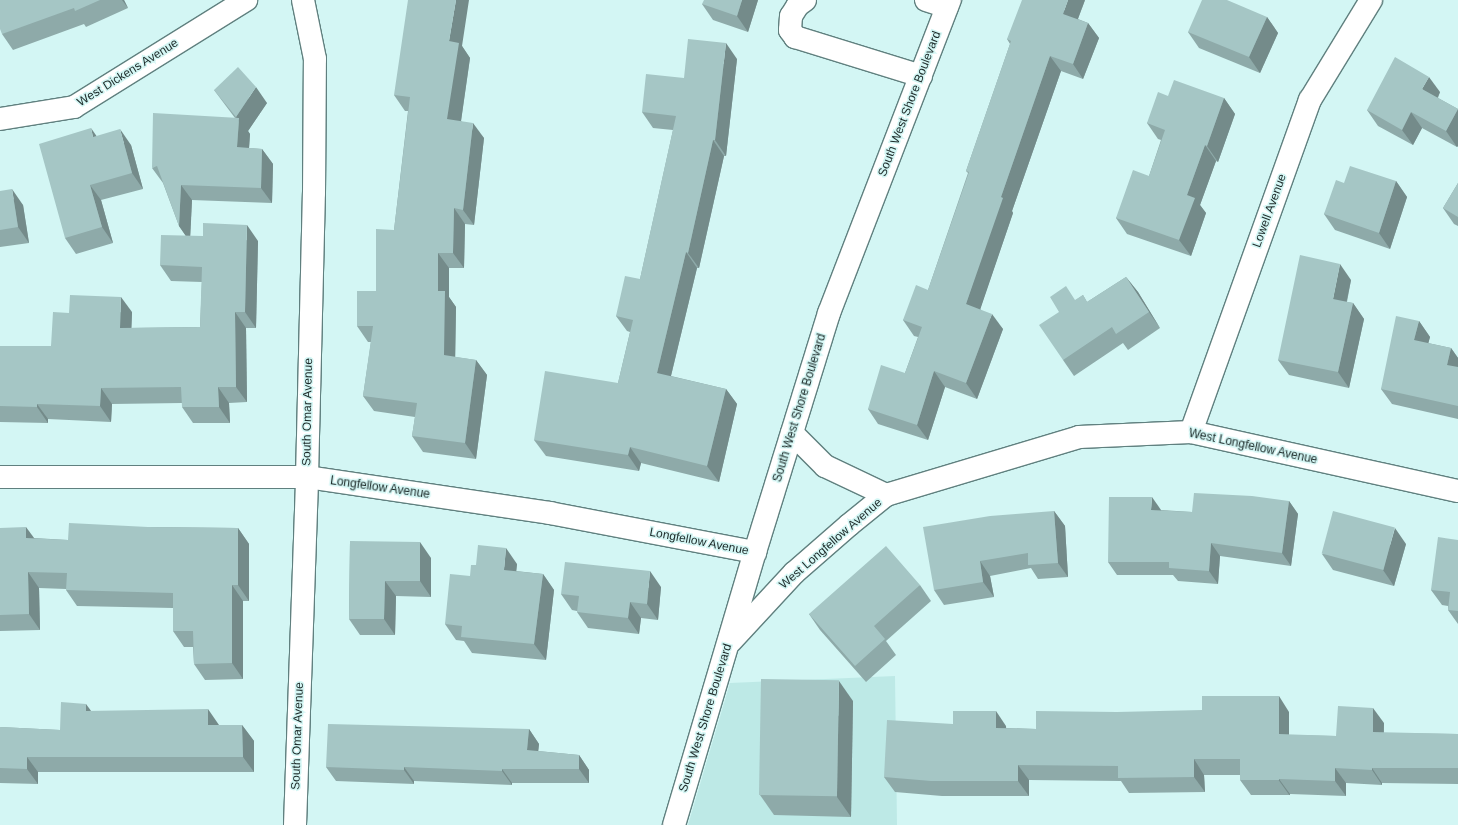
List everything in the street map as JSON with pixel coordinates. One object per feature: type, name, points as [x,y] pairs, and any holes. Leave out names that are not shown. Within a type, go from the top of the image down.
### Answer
[{"type":"street","name":"West Dickens Avenue","points":[[0,119],[74,107],[246,0]]},
{"type":"street","name":"South Omar Avenue","points":[[295,825],[307,477],[314,193],[315,59],[303,0]]},
{"type":"street","points":[[805,0],[798,5],[791,16],[790,30],[795,37],[921,76]]},
{"type":"street","points":[[926,0],[948,3]]},
{"type":"street","name":"Lowell Avenue","points":[[1191,432],[1310,100],[1370,0]]},
{"type":"street","name":"South West Shore Boulevard","points":[[674,825],[755,552],[829,313],[948,3]]},
{"type":"street","name":"West Longfellow Avenue","points":[[727,645],[794,573],[886,495],[1079,437],[1191,432],[1458,491]]},
{"type":"street","name":"West Longfellow Avenue","points":[[792,433],[825,466],[886,495]]},
{"type":"street","name":"Longfellow Avenue","points":[[0,477],[307,477],[550,513],[755,552]]},
{"type":"shaded area","points":[[895,676],[897,825],[688,825],[730,683]]},
{"type":"building","points":[[0,0],[100,0],[75,11],[74,8],[2,34],[0,29]]},
{"type":"building","points":[[408,0],[456,0],[449,41],[459,43],[447,119],[473,123],[463,210],[454,208],[453,253],[438,253],[438,291],[445,291],[444,355],[476,360],[465,443],[412,436],[417,403],[363,396],[373,326],[357,326],[357,291],[376,291],[376,229],[394,230],[410,97],[394,95]]},
{"type":"building","points":[[704,0],[742,0],[737,16],[702,4]]},
{"type":"building","points":[[1022,0],[1068,0],[1063,14],[1088,23],[1073,64],[1050,56],[1001,197],[1003,198],[966,304],[992,314],[966,383],[934,371],[917,425],[868,409],[881,365],[905,373],[922,327],[903,320],[916,285],[928,290],[969,172],[966,171],[1011,41],[1007,39]]},
{"type":"building","points":[[1202,0],[1227,0],[1267,17],[1249,57],[1188,32]]},
{"type":"building","points":[[688,39],[726,43],[715,140],[713,140],[688,253],[686,252],[657,373],[726,389],[707,466],[630,447],[628,455],[534,440],[545,371],[618,383],[633,320],[616,316],[625,276],[640,279],[676,116],[642,112],[646,74],[684,78]]},
{"type":"building","points":[[1395,57],[1429,77],[1422,89],[1458,109],[1446,131],[1411,112],[1402,130],[1367,110]]},
{"type":"building","points":[[238,67],[256,87],[236,117],[214,90]]},
{"type":"building","points":[[1174,80],[1224,98],[1207,146],[1205,145],[1187,195],[1195,198],[1179,240],[1116,218],[1133,170],[1149,176],[1165,130],[1147,123],[1158,92],[1168,96]]},
{"type":"building","points":[[153,113],[239,118],[237,147],[262,149],[261,188],[181,185],[179,226],[157,166],[152,168]]},
{"type":"building","points":[[91,128],[93,137],[120,129],[132,173],[90,185],[102,227],[65,238],[39,144]]},
{"type":"building","points":[[1350,166],[1396,181],[1379,233],[1324,214],[1336,180],[1344,183]]},
{"type":"building","points":[[1458,183],[1458,217],[1443,208]]},
{"type":"building","points":[[12,189],[18,227],[0,230],[0,191]]},
{"type":"building","points":[[203,223],[247,225],[245,312],[235,312],[236,387],[218,387],[219,407],[182,407],[181,387],[101,388],[100,406],[37,404],[37,407],[0,406],[0,346],[51,346],[53,312],[69,313],[70,295],[121,297],[120,328],[200,327],[202,267],[160,265],[161,235],[203,236]]},
{"type":"building","points":[[1300,255],[1340,264],[1333,299],[1353,303],[1338,372],[1278,360]]},
{"type":"building","points":[[1126,277],[1149,312],[1116,334],[1112,327],[1063,360],[1039,325],[1059,312],[1050,297],[1066,286],[1075,300],[1083,295],[1087,302]]},
{"type":"building","points":[[1396,316],[1419,321],[1414,340],[1451,348],[1447,365],[1458,367],[1458,406],[1381,389]]},
{"type":"building","points":[[1194,493],[1252,496],[1289,501],[1282,553],[1211,543],[1209,571],[1169,568],[1169,562],[1108,562],[1109,497],[1152,497],[1151,510],[1192,512]]},
{"type":"building","points":[[1054,511],[1058,563],[1028,565],[1028,553],[980,561],[983,582],[934,590],[923,527],[990,516]]},
{"type":"building","points":[[1333,511],[1395,528],[1383,570],[1322,554]]},
{"type":"building","points":[[69,523],[148,527],[238,528],[238,585],[232,585],[232,663],[194,664],[193,631],[173,631],[173,593],[66,590],[67,573],[28,572],[29,614],[0,615],[0,528],[26,527],[26,538],[68,540]]},
{"type":"building","points":[[1438,537],[1458,540],[1458,611],[1448,610],[1450,592],[1431,590]]},
{"type":"building","points":[[350,541],[420,542],[420,581],[385,581],[384,619],[349,619]]},
{"type":"building","points":[[478,545],[506,548],[504,570],[543,574],[534,644],[461,637],[462,626],[445,624],[450,574],[470,576],[471,565],[476,565]]},
{"type":"building","points":[[886,546],[920,585],[874,626],[885,639],[855,666],[809,614]]},
{"type":"building","points":[[565,562],[650,571],[647,604],[630,602],[628,618],[577,612],[579,596],[561,594]]},
{"type":"building","points":[[761,679],[839,680],[837,796],[759,795]]},
{"type":"building","points":[[1202,696],[1279,696],[1279,734],[1336,736],[1338,706],[1373,708],[1373,732],[1458,734],[1458,768],[1372,768],[1372,770],[1335,768],[1335,781],[1279,779],[1240,780],[1240,759],[1194,759],[1194,777],[1118,778],[1118,766],[1018,765],[1018,781],[931,781],[884,777],[887,720],[953,724],[953,711],[996,711],[996,728],[1036,729],[1036,711],[1117,712],[1202,710]]},
{"type":"building","points":[[61,702],[86,704],[86,711],[208,709],[208,725],[242,725],[243,757],[27,757],[27,769],[0,768],[0,727],[60,730]]},
{"type":"building","points":[[328,724],[529,729],[527,750],[579,755],[579,769],[502,769],[502,771],[404,767],[404,770],[326,767]]}]
